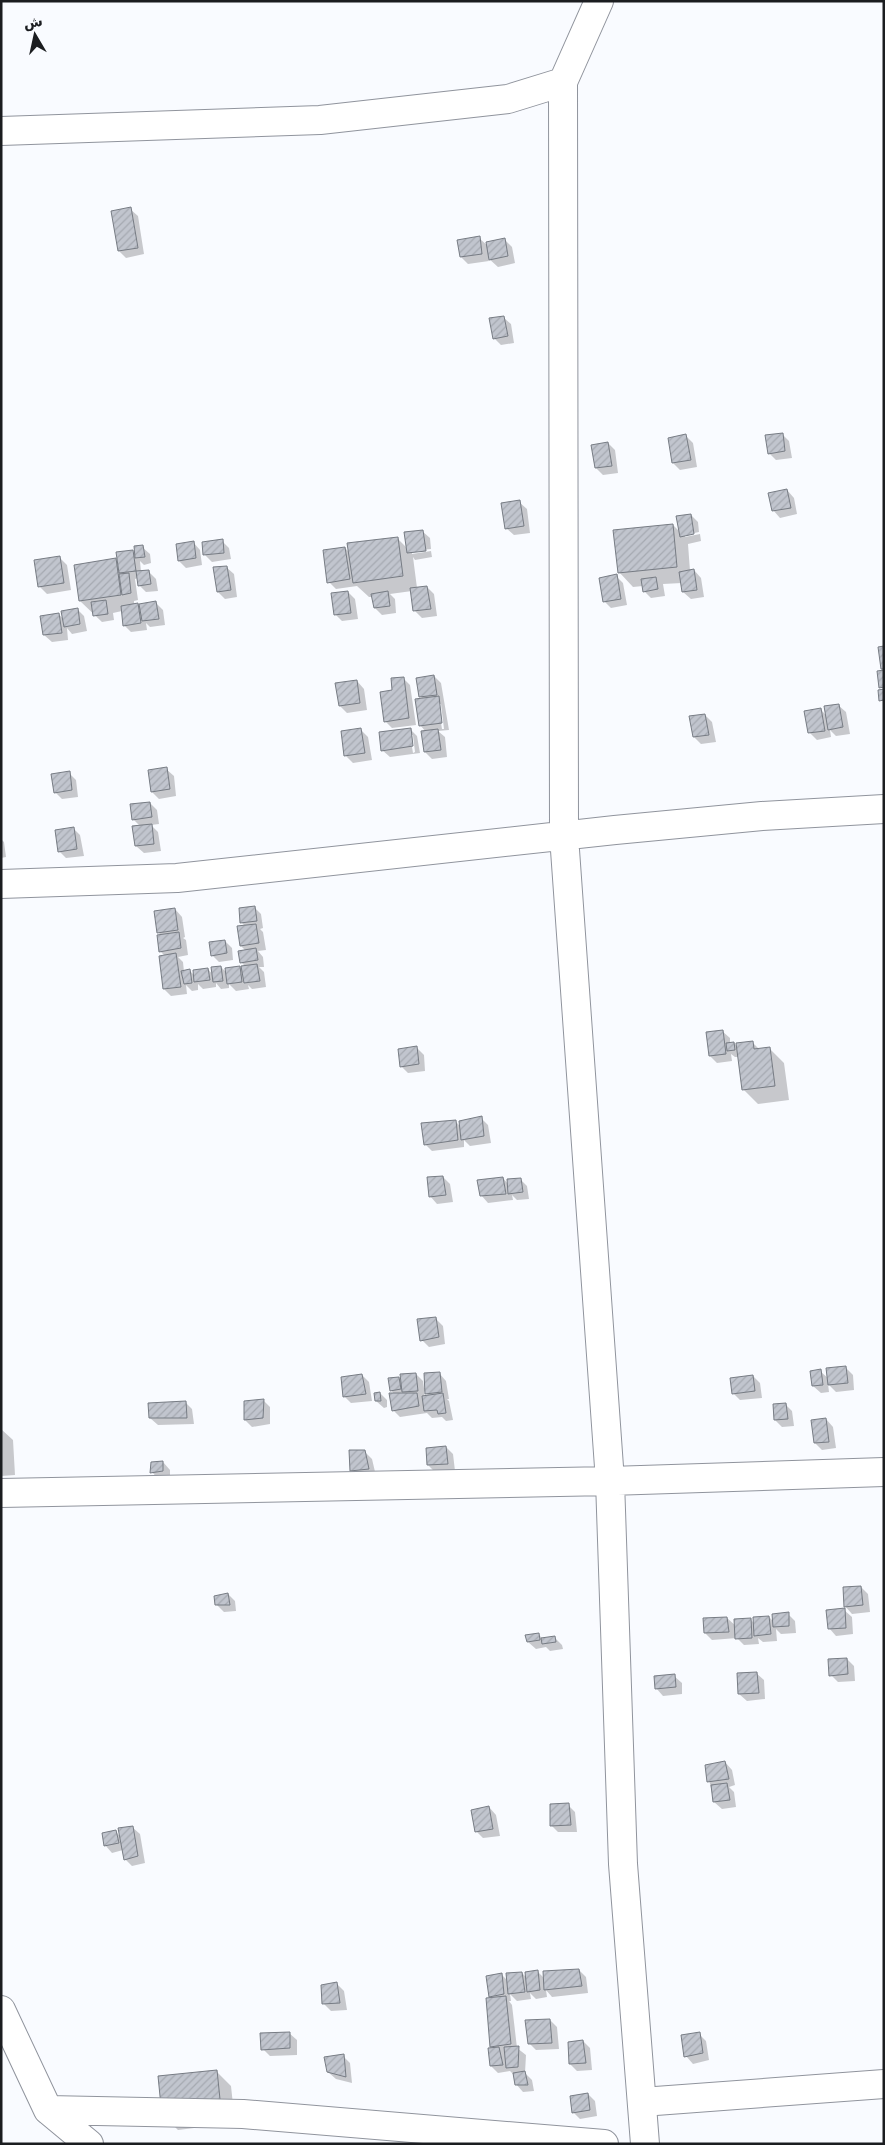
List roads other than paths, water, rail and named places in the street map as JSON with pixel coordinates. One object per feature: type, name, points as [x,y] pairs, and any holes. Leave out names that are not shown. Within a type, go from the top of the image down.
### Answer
[{"type":"street","points":[[599,1],[563,82],[564,836],[610,1481],[623,1864],[645,2144]]},
{"type":"street","points":[[1,131],[320,120],[508,99],[563,82]]},
{"type":"street","points":[[1,884],[178,878],[762,816],[884,809]]},
{"type":"street","points":[[1,1492],[610,1481],[884,1472]]},
{"type":"street","points":[[1,2010],[48,2110],[89,2144]]},
{"type":"street","points":[[642,2102],[884,2084]]},
{"type":"street","points":[[48,2110],[243,2114],[604,2144]]}]
